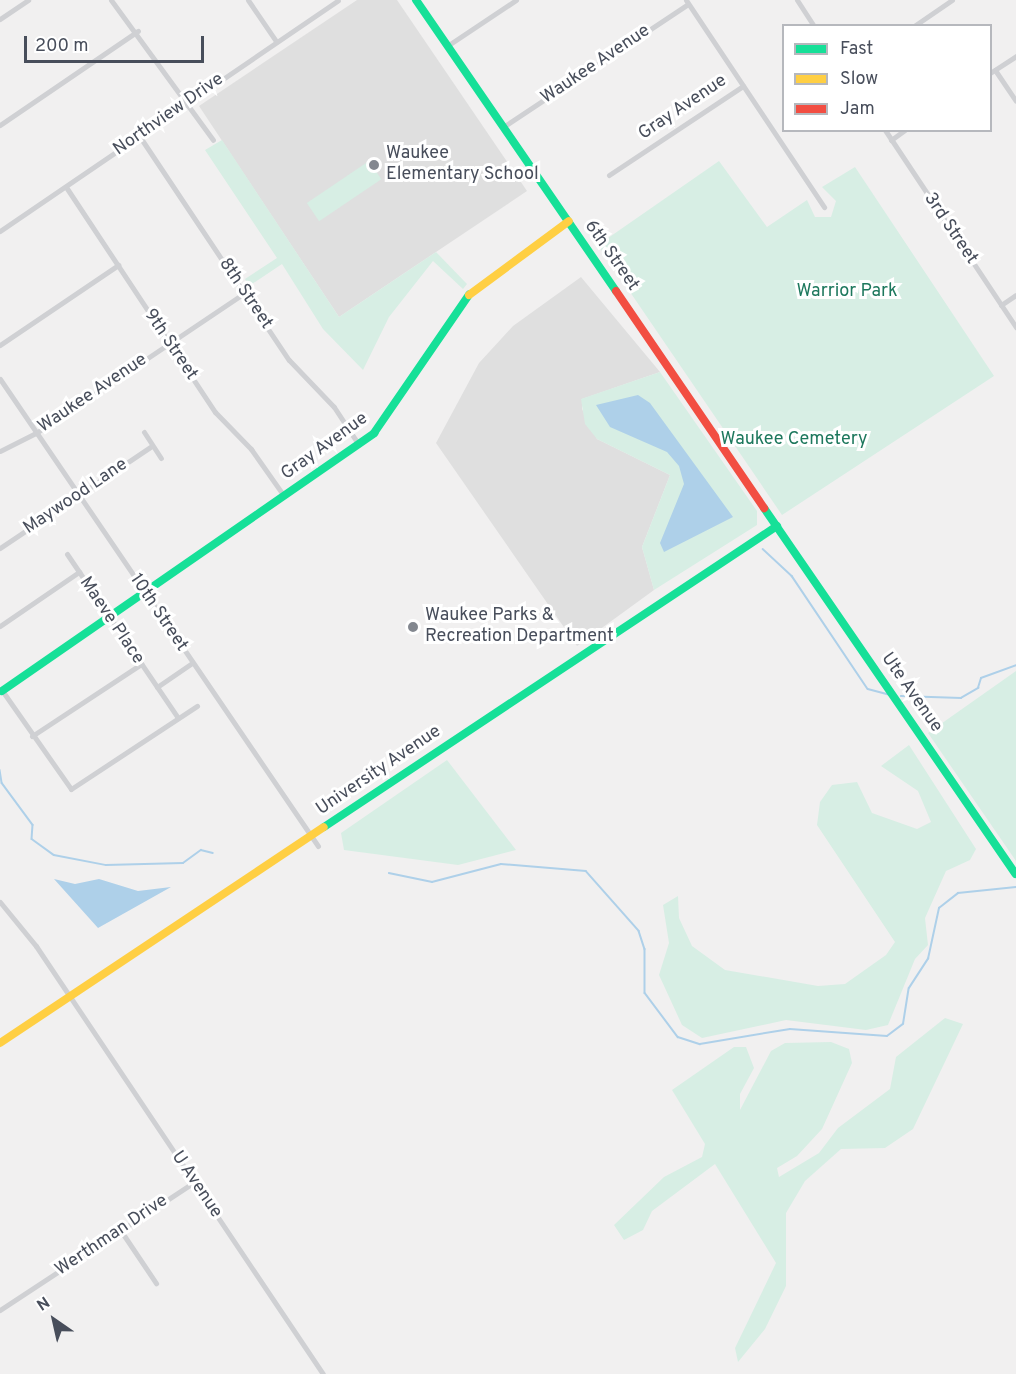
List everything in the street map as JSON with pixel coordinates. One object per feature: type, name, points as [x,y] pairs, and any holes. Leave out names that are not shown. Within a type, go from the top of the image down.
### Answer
[{"type":"street","points":[[0,19],[28,0]]},
{"type":"street","points":[[111,0],[138,31],[213,140]]},
{"type":"street","points":[[248,0],[276,41]]},
{"type":"street","name":"Northview Drive","points":[[0,231],[338,0]]},
{"type":"street","name":"6th Street","points":[[416,0],[779,529]]},
{"type":"street","points":[[447,46],[516,0]]},
{"type":"street","points":[[917,24],[952,0]]},
{"type":"street","points":[[801,1],[813,24]]},
{"type":"street","points":[[687,2],[824,207]]},
{"type":"street","name":"Waukee Avenue","points":[[504,127],[687,2]]},
{"type":"street","points":[[0,125],[138,31]]},
{"type":"street","points":[[1016,56],[993,71],[1016,101]]},
{"type":"street","name":"Gray Avenue","points":[[609,175],[743,86]]},
{"type":"street","name":"3rd Street","points":[[886,132],[1016,327]]},
{"type":"street","points":[[891,140],[902,132]]},
{"type":"street","name":"8th Street","points":[[140,136],[289,360],[334,407],[359,445]]},
{"type":"street","name":"9th Street","points":[[66,187],[215,412],[251,449],[284,496]]},
{"type":"street","name":"Gray Avenue","points":[[1,689],[110,618],[143,590],[359,445],[406,393],[463,301],[499,269],[569,221]]},
{"type":"street","points":[[0,345],[118,265]]},
{"type":"street","name":"Waukee Avenue","points":[[0,451],[36,433],[244,292]]},
{"type":"street","points":[[1001,305],[1016,295]]},
{"type":"street","name":"10th Street","points":[[0,379],[318,846]]},
{"type":"street","points":[[144,432],[161,458]]},
{"type":"street","name":"Maywood Lane","points":[[0,548],[153,446]]},
{"type":"street","name":"University Avenue","points":[[0,1043],[310,835],[779,529]]},
{"type":"street","name":"Ute Avenue","points":[[779,529],[1016,874]]},
{"type":"street","name":"Maeve Place","points":[[66,554],[178,718]]},
{"type":"street","points":[[0,626],[79,572]]},
{"type":"street","points":[[157,687],[192,663]]},
{"type":"street","points":[[32,736],[141,664]]},
{"type":"street","points":[[1,689],[71,789],[197,706]]},
{"type":"street","name":"U Avenue","points":[[0,902],[69,996],[323,1374]]},
{"type":"street","name":"Werthman Drive","points":[[0,1310],[194,1182]]},
{"type":"street","points":[[121,1232],[156,1283]]},
{"type":"shaded area","name":"Waukee Elementary School","points":[[357,0],[397,0],[527,191],[339,317],[199,106]]},
{"type":"shaded area","points":[[581,277],[660,372],[582,399],[582,409],[597,439],[670,475],[642,547],[654,590],[577,646],[436,443],[479,363],[513,326]]},
{"type":"green space","points":[[222,140],[339,317],[436,252],[467,284],[463,289],[433,261],[389,317],[363,370],[323,329],[282,264],[249,286],[245,279],[277,258],[205,150]]},
{"type":"green space","points":[[369,161],[381,179],[319,221],[307,203]]},
{"type":"green space","points":[[719,161],[767,227],[807,200],[815,217],[831,217],[836,201],[822,187],[855,167],[994,376],[782,515],[598,245]]},
{"type":"green space","points":[[660,372],[757,511],[757,525],[654,590],[642,547],[670,475],[597,439],[585,424],[581,399]]},
{"type":"green space","points":[[1016,671],[1016,861],[928,733]]},
{"type":"green space","points":[[909,745],[976,849],[970,860],[946,871],[925,918],[928,945],[915,959],[888,1025],[866,1030],[786,1020],[702,1038],[682,1025],[659,975],[669,943],[663,905],[678,896],[679,918],[692,946],[725,970],[818,986],[845,984],[886,955],[895,942],[817,825],[820,802],[832,785],[857,782],[872,813],[917,829],[931,822],[918,791],[881,766]]},
{"type":"green space","points":[[447,760],[516,850],[458,865],[344,850],[341,833]]},
{"type":"green space","points":[[945,1018],[963,1024],[913,1129],[885,1148],[841,1149],[805,1181],[786,1213],[786,1286],[765,1329],[738,1362],[735,1348],[776,1263],[715,1164],[652,1211],[643,1230],[624,1240],[614,1225],[664,1177],[702,1157],[705,1144],[672,1090],[734,1047],[746,1047],[754,1068],[740,1094],[740,1110],[771,1051],[785,1043],[831,1042],[849,1049],[852,1063],[822,1129],[797,1156],[777,1168],[779,1177],[819,1153],[838,1128],[890,1089],[896,1057]]},
{"type":"water","points":[[638,395],[650,403],[733,517],[664,552],[660,543],[684,484],[679,466],[667,452],[610,427],[596,405]]},
{"type":"water","points":[[54,879],[75,884],[99,879],[138,891],[171,887],[98,928]]},
{"type":"waterway","points":[[763,549],[792,576],[868,689],[890,695]]},
{"type":"waterway","points":[[901,696],[961,698],[978,688],[981,678],[1016,665]]},
{"type":"waterway","points":[[0,770],[2,783],[33,825],[32,839],[54,855],[106,865],[183,863],[201,850],[213,853]]},
{"type":"waterway","points":[[389,873],[432,882],[501,864],[586,871],[639,931],[645,949],[645,993],[678,1037],[700,1044],[790,1029],[887,1036],[903,1024],[909,988],[928,959],[939,908],[958,893],[1016,887]]},
{"type":"traffic: fast","points":[[416,0],[616,291]]},
{"type":"traffic: fast","points":[[2,691],[374,433],[469,295]]},
{"type":"traffic: fast","points":[[764,508],[1016,874]]},
{"type":"traffic: fast","points":[[324,827],[777,526]]},
{"type":"traffic: slow","points":[[469,295],[569,221]]},
{"type":"traffic: slow","points":[[0,1043],[324,827]]},
{"type":"traffic: jam","points":[[616,291],[764,508]]},
{"type":"place","name":"Waukee Elementary School","points":[[374,165]]},
{"type":"place","name":"Waukee Parks & Recreation Department","points":[[413,627]]},
{"type":"park label","name":"Warrior Park","points":[[847,292]]},
{"type":"park label","name":"Waukee Cemetery","points":[[794,440]]}]
